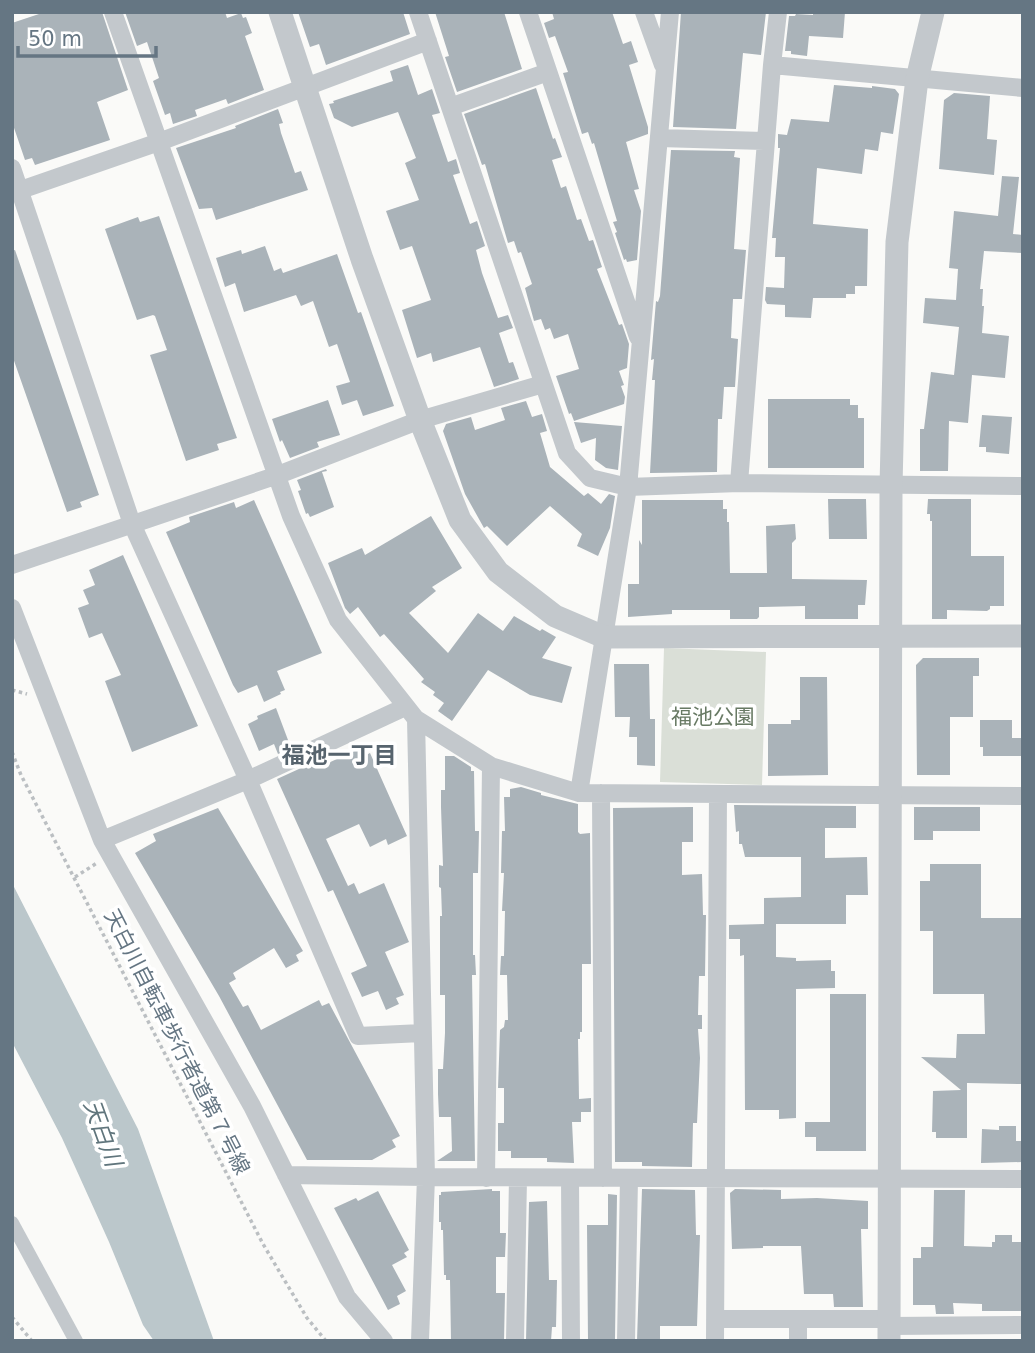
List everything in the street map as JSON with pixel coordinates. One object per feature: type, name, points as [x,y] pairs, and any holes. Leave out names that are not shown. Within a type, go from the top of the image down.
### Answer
[{"type":"street","points":[[113,12],[292,516],[338,620],[411,713],[491,766],[579,793],[1023,796]]},
{"type":"street","points":[[280,12],[362,259],[420,420],[460,520],[498,572],[555,616],[604,637],[1023,636]]},
{"type":"street","points":[[418,12],[567,453],[590,478],[628,487],[739,483],[1023,486]]},
{"type":"street","points":[[528,12],[640,345]]},
{"type":"street","points":[[644,12],[665,72]]},
{"type":"street","points":[[579,793],[628,487],[670,12]]},
{"type":"street","points":[[739,483],[778,12]]},
{"type":"street","points":[[889,1328],[891,486],[897,242],[917,79],[933,12]]},
{"type":"street","points":[[16,192],[159,142],[428,41]]},
{"type":"street","points":[[772,65],[1023,88]]},
{"type":"street","points":[[450,107],[548,72]]},
{"type":"street","points":[[659,138],[766,141]]},
{"type":"street","points":[[12,168],[16,192],[132,524],[248,780],[358,1036],[422,1033]]},
{"type":"street","points":[[12,565],[278,475],[420,420],[543,384]]},
{"type":"street","points":[[12,608],[102,840],[252,1106],[347,1297],[384,1341]]},
{"type":"street","points":[[102,840],[411,713]]},
{"type":"street","points":[[411,713],[426,1177],[420,1341]]},
{"type":"street","points":[[486,1178],[491,766]]},
{"type":"street","points":[[601,793],[603,1178]]},
{"type":"street","points":[[715,1341],[718,794]]},
{"type":"street","points":[[286,1175],[1023,1179]]},
{"type":"street","points":[[516,1341],[518,1178]]},
{"type":"street","points":[[570,1178],[571,1341]]},
{"type":"street","points":[[626,1341],[629,1178]]},
{"type":"street","points":[[12,1223],[76,1341]]},
{"type":"street","points":[[715,1319],[798,1319],[889,1328],[985,1333],[1023,1325]]},
{"type":"street","points":[[798,1319],[798,1341]]},
{"type":"path","name":"天白川自転車歩行者道第７号線","points":[[12,751],[21,775],[263,1244],[307,1318],[326,1341]]},
{"type":"path","points":[[12,1317],[32,1341]]},
{"type":"green space","name":"福池公園","points":[[664,648],[766,652],[762,785],[660,782]]},
{"type":"water","name":"天白川","points":[[12,883],[138,1129],[214,1341],[154,1341],[143,1325],[62,1138],[12,1042]]},
{"type":"building","points":[[45,12],[102,12],[128,90],[97,102],[110,140],[35,165],[32,158],[25,160],[12,122],[12,23]]},
{"type":"building","points":[[125,12],[225,12],[227,18],[241,13],[243,18],[246,17],[252,33],[245,36],[264,90],[228,104],[226,99],[195,110],[197,116],[173,124],[170,113],[165,115],[153,81],[159,78],[147,42],[137,46]]},
{"type":"building","points":[[298,12],[403,12],[410,34],[326,65],[319,44],[310,47]]},
{"type":"building","points":[[435,12],[504,12],[522,69],[457,92],[445,57],[449,56]]},
{"type":"building","points":[[552,12],[612,12],[623,44],[631,41],[638,62],[629,65],[648,127],[648,134],[626,142],[639,189],[634,190],[641,211],[637,260],[624,260],[613,222],[617,221],[594,143],[592,144],[588,132],[582,134],[563,73],[568,72],[555,36],[549,38],[544,23],[554,19]]},
{"type":"building","points":[[681,12],[766,12],[761,55],[743,53],[736,129],[673,127]]},
{"type":"building","points":[[813,12],[845,12],[843,38],[809,36],[807,56],[785,51],[789,16],[813,15]]},
{"type":"building","points":[[408,65],[418,95],[432,89],[440,113],[432,115],[448,162],[456,159],[460,173],[453,175],[470,224],[477,221],[485,246],[476,250],[482,273],[498,318],[508,315],[513,328],[499,333],[509,363],[513,362],[519,379],[494,387],[480,347],[433,362],[431,353],[417,358],[402,310],[431,300],[412,246],[400,250],[386,211],[419,200],[405,163],[416,158],[398,112],[352,127],[334,118],[329,104],[393,81],[390,71]]},
{"type":"building","points":[[834,85],[895,89],[899,94],[893,134],[881,132],[878,151],[865,149],[862,174],[817,168],[813,224],[868,229],[867,286],[855,286],[855,294],[846,294],[846,298],[813,298],[811,318],[785,317],[785,305],[767,304],[765,300],[766,287],[784,288],[785,257],[775,257],[776,238],[772,238],[780,148],[778,134],[787,135],[791,119],[829,122]]},
{"type":"building","points":[[536,88],[562,157],[552,160],[561,188],[566,186],[577,220],[581,219],[589,241],[593,240],[602,267],[597,269],[629,344],[627,368],[619,371],[624,385],[621,386],[625,397],[624,404],[574,421],[556,376],[579,369],[568,334],[554,339],[550,328],[545,330],[541,319],[534,321],[525,288],[532,284],[521,252],[518,253],[514,241],[508,243],[485,164],[482,165],[464,114]]},
{"type":"building","points":[[954,93],[990,96],[987,139],[997,140],[994,175],[939,169],[944,100]]},
{"type":"building","points":[[278,109],[283,123],[279,124],[281,133],[295,173],[301,171],[308,190],[216,220],[212,208],[199,209],[176,148],[236,128],[235,126]]},
{"type":"building","points":[[671,150],[735,151],[734,157],[740,158],[734,249],[746,250],[742,299],[733,299],[731,338],[738,339],[735,387],[724,387],[722,419],[718,419],[717,472],[650,473],[655,380],[652,380],[654,359],[651,360],[656,301],[658,302],[660,296]]},
{"type":"building","points":[[1002,176],[1019,177],[1013,234],[1023,235],[1023,253],[984,251],[980,289],[983,289],[984,306],[982,333],[1009,336],[1005,378],[972,375],[968,423],[949,421],[948,471],[920,471],[920,429],[924,429],[931,372],[954,375],[959,327],[923,323],[925,298],[956,300],[958,269],[949,268],[954,211],[998,216]]},
{"type":"building","points":[[159,216],[237,438],[217,444],[219,450],[186,461],[150,355],[167,350],[155,316],[137,320],[105,229],[138,217],[140,222]]},
{"type":"building","points":[[265,246],[274,271],[281,268],[283,273],[337,254],[358,313],[361,312],[394,406],[363,416],[357,400],[342,405],[336,386],[350,382],[337,344],[329,347],[313,301],[301,306],[296,295],[244,312],[235,283],[225,287],[216,258],[241,250],[242,254]]},
{"type":"building","points":[[15,250],[99,495],[80,502],[82,507],[67,512],[12,355],[12,251]]},
{"type":"building","points":[[768,399],[850,399],[850,405],[858,405],[858,418],[864,418],[864,468],[768,468]]},
{"type":"building","points":[[328,400],[340,435],[317,442],[319,447],[290,458],[282,440],[280,442],[272,419]]},
{"type":"building","points":[[526,401],[532,417],[542,414],[547,431],[540,433],[550,467],[584,496],[588,493],[601,504],[609,494],[615,496],[610,528],[598,556],[577,546],[582,534],[550,506],[507,546],[487,526],[484,528],[465,494],[443,431],[446,424],[471,417],[475,430],[505,420],[501,408]]},
{"type":"building","points":[[982,415],[1012,417],[1009,454],[986,452],[986,447],[979,447]]},
{"type":"building","points":[[574,422],[622,426],[618,470],[606,468],[595,460],[596,438],[581,443]]},
{"type":"building","points":[[326,469],[327,471],[322,472],[334,507],[310,517],[306,514],[297,480]]},
{"type":"building","points":[[828,499],[866,499],[867,539],[829,539]]},
{"type":"building","points":[[928,499],[971,499],[971,556],[1004,556],[1004,606],[990,606],[987,611],[947,610],[947,619],[932,619],[932,521],[930,514],[927,514]]},
{"type":"building","points":[[254,500],[322,653],[277,671],[285,690],[264,702],[257,685],[238,693],[233,685],[166,532],[190,522],[189,517],[234,502],[236,508]]},
{"type":"building","points":[[642,500],[723,500],[723,509],[727,509],[729,522],[730,573],[767,573],[766,526],[795,524],[792,579],[867,580],[865,605],[858,605],[858,619],[805,619],[805,606],[759,607],[757,619],[730,619],[730,610],[672,610],[672,614],[628,617],[628,584],[639,584]]},
{"type":"building","points":[[431,516],[462,568],[432,587],[436,591],[409,613],[448,653],[478,613],[503,631],[514,616],[556,637],[542,658],[572,667],[562,703],[530,695],[488,670],[452,721],[438,711],[444,703],[421,682],[424,679],[384,634],[380,637],[358,607],[350,614],[345,608],[328,563],[362,548],[365,555]]},
{"type":"building","points":[[123,555],[198,726],[132,752],[105,681],[121,675],[102,633],[89,638],[78,608],[89,604],[83,590],[95,585],[89,570]]},
{"type":"building","points":[[923,658],[979,658],[979,676],[973,676],[973,717],[950,717],[950,775],[917,775],[916,665]]},
{"type":"building","points":[[614,664],[649,664],[650,719],[655,719],[655,766],[637,765],[637,737],[629,737],[630,717],[615,717]]},
{"type":"building","points":[[800,677],[827,677],[828,775],[768,776],[768,724],[791,724],[791,720],[800,720]]},
{"type":"building","points":[[276,708],[291,748],[278,754],[274,744],[259,751],[248,724],[258,719],[257,716]]},
{"type":"building","points":[[980,720],[1012,720],[1012,738],[1023,738],[1023,756],[983,756],[983,747],[980,747]]},
{"type":"building","points":[[361,748],[364,756],[370,753],[407,836],[388,845],[386,839],[370,847],[359,824],[326,839],[348,886],[354,883],[359,894],[384,883],[409,942],[385,952],[404,995],[396,998],[399,1004],[386,1010],[378,991],[362,997],[351,973],[367,966],[333,890],[328,892],[277,779],[323,758],[326,764]]},
{"type":"building","points":[[445,756],[454,756],[474,771],[475,831],[479,831],[478,873],[473,873],[473,955],[476,975],[472,975],[475,1161],[437,1161],[452,1151],[451,1117],[439,1117],[438,1094],[438,1069],[443,1069],[445,1033],[445,995],[440,995],[442,916],[439,865],[443,866],[441,790],[445,790]]},
{"type":"building","points":[[521,787],[578,804],[578,832],[590,833],[591,964],[582,964],[582,1032],[578,1039],[579,1099],[591,1098],[591,1112],[581,1112],[581,1122],[572,1122],[574,1163],[547,1162],[547,1158],[511,1158],[511,1151],[498,1151],[498,1123],[504,1123],[504,1088],[498,1088],[500,1030],[504,1027],[505,1020],[508,1020],[507,975],[500,975],[501,956],[504,956],[504,873],[501,873],[502,831],[505,831],[504,797],[510,797],[510,789]]},
{"type":"building","points":[[734,805],[856,806],[856,828],[825,828],[825,858],[867,857],[868,895],[846,895],[846,924],[776,924],[776,957],[796,958],[796,961],[831,960],[831,971],[835,971],[835,988],[796,989],[796,1118],[779,1119],[779,1110],[745,1110],[744,955],[740,956],[740,939],[729,939],[729,925],[764,924],[764,898],[801,897],[801,857],[745,857],[742,844],[739,844],[739,831],[736,832]]},
{"type":"building","points":[[693,807],[693,842],[682,842],[682,875],[702,874],[703,915],[706,915],[705,976],[699,976],[698,1015],[702,1015],[702,1029],[698,1029],[700,1058],[697,1123],[693,1123],[692,1167],[642,1166],[642,1162],[615,1162],[613,808]]},
{"type":"building","points":[[914,807],[980,807],[980,831],[933,831],[933,840],[914,840]]},
{"type":"building","points":[[218,808],[303,951],[296,955],[299,961],[286,968],[274,948],[233,973],[236,979],[229,983],[243,1007],[248,1005],[261,1030],[319,1000],[322,1006],[329,1003],[400,1136],[392,1140],[396,1147],[372,1160],[307,1160],[219,996],[135,853],[156,841],[153,834]]},
{"type":"building","points":[[930,864],[981,864],[981,918],[1023,918],[1023,1084],[967,1083],[967,1138],[936,1138],[936,1132],[932,1132],[933,1091],[961,1090],[921,1057],[956,1058],[957,1034],[985,1034],[984,994],[933,994],[933,931],[920,931],[920,881],[930,881]]},
{"type":"building","points":[[830,994],[866,994],[866,1151],[816,1151],[816,1137],[805,1137],[805,1122],[830,1122]]},
{"type":"building","points":[[999,1126],[1016,1126],[1016,1141],[1023,1141],[1023,1162],[981,1163],[982,1129],[999,1130]]},
{"type":"building","points":[[492,1189],[500,1191],[500,1233],[506,1233],[505,1257],[496,1257],[496,1293],[505,1293],[504,1341],[451,1341],[450,1280],[446,1280],[444,1275],[439,1195],[441,1192]]},
{"type":"building","points":[[642,1189],[695,1190],[696,1235],[700,1235],[697,1326],[660,1326],[660,1341],[637,1341]]},
{"type":"building","points":[[735,1189],[781,1190],[781,1199],[868,1201],[868,1229],[861,1229],[863,1307],[834,1307],[833,1294],[804,1294],[801,1246],[732,1249],[730,1193]]},
{"type":"building","points":[[934,1190],[965,1190],[964,1246],[992,1247],[995,1235],[1012,1235],[1012,1242],[1023,1242],[1023,1311],[982,1311],[982,1304],[953,1303],[954,1314],[936,1314],[935,1305],[913,1305],[913,1258],[921,1258],[921,1247],[933,1247]]},
{"type":"building","points":[[378,1191],[409,1250],[404,1253],[407,1257],[392,1265],[406,1291],[397,1296],[400,1304],[388,1310],[334,1208],[356,1198],[358,1201]]},
{"type":"building","points":[[608,1194],[617,1195],[615,1339],[588,1341],[587,1225],[608,1225]]},
{"type":"building","points":[[547,1201],[549,1280],[557,1280],[556,1327],[552,1327],[551,1341],[526,1341],[529,1202]]},
{"type":"district","name":"福池一丁目","points":[[339,755]]}]
